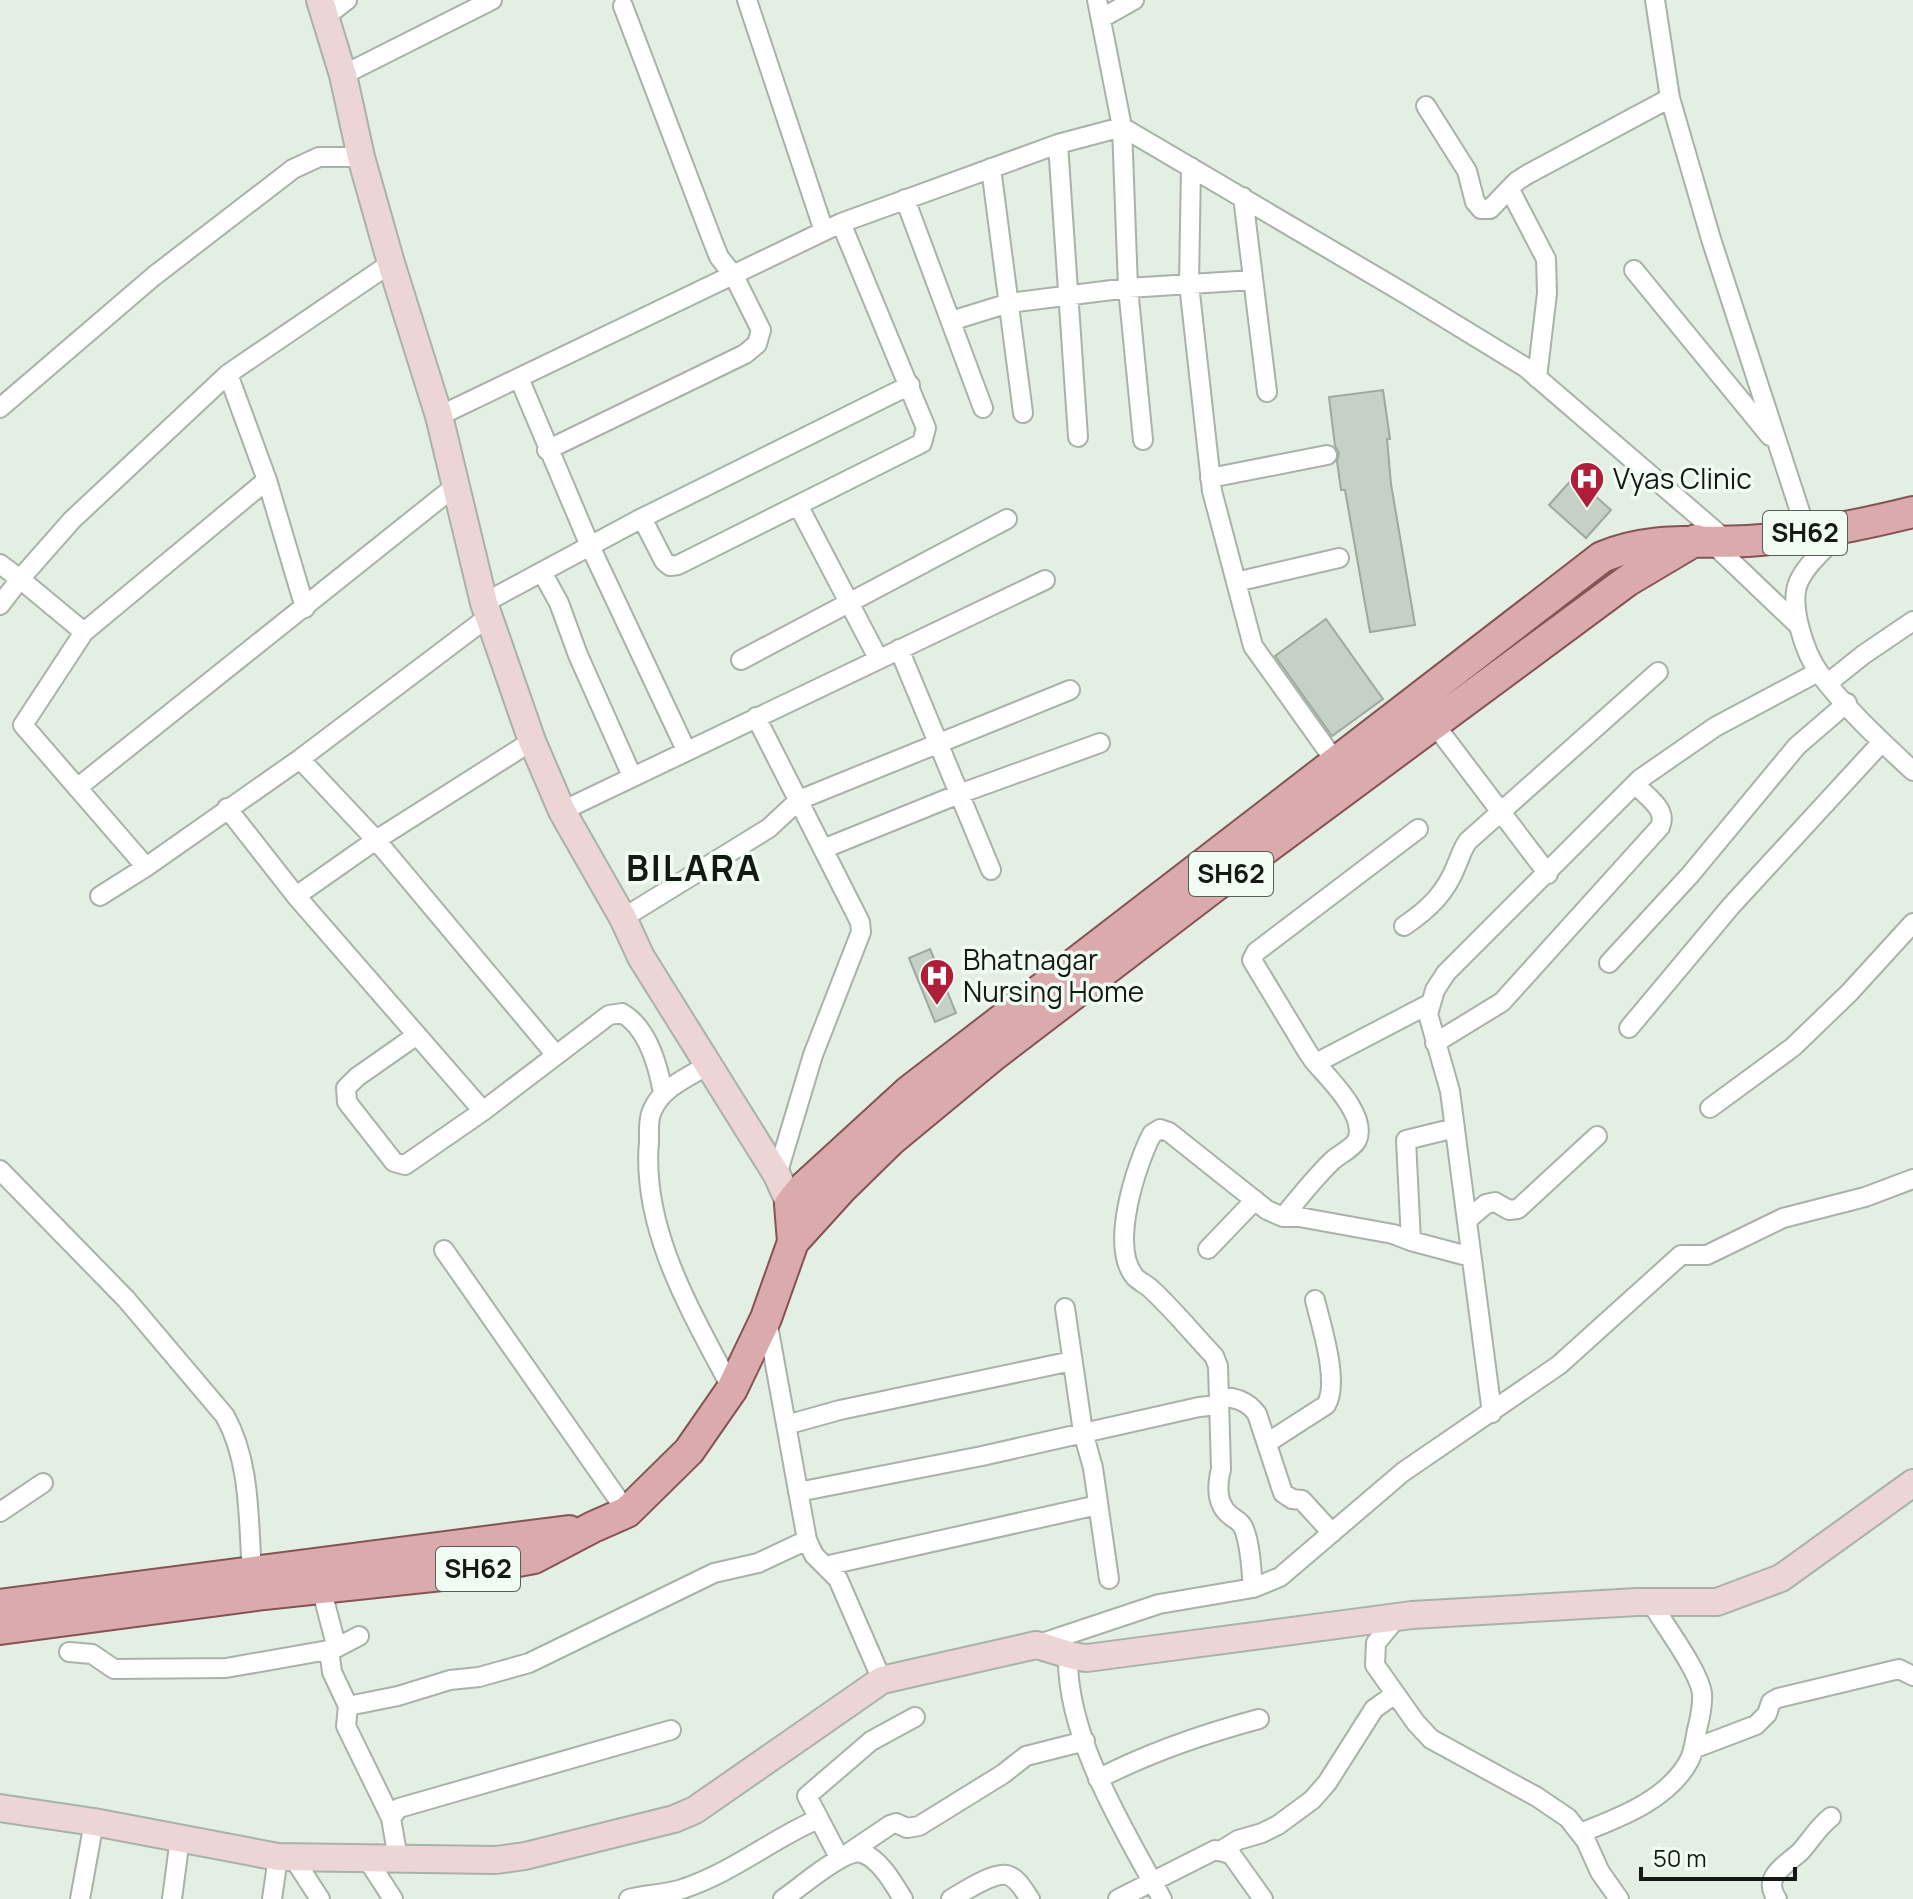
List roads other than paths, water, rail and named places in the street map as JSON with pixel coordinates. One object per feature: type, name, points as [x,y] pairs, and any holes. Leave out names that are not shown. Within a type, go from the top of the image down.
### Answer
[{"type":"main road","name":"SH62","points":[[0,1629],[451,1574],[534,1558],[627,1512],[689,1451],[732,1389],[766,1318],[793,1242],[890,1141],[994,1055],[1211,889],[1627,581],[1711,540],[1807,533],[1913,512]]},
{"type":"main road","points":[[793,1242],[790,1204],[802,1189],[908,1092],[1335,761],[1602,557],[1626,547],[1711,540]]},
{"type":"main road","points":[[0,1605],[593,1527]]},
{"type":"street","points":[[347,0],[322,8],[343,75],[361,157],[391,263],[439,416],[486,610],[532,741],[562,811],[623,918],[641,957],[777,1175],[790,1204]]},
{"type":"street","points":[[343,75],[492,0]]},
{"type":"street","points":[[642,518],[664,561],[670,566],[678,565],[922,443],[926,428],[910,385],[833,227],[747,0]]},
{"type":"street","points":[[1134,0],[1100,9],[1122,127],[1128,288],[1143,440]]},
{"type":"street","points":[[1655,0],[1670,98],[1711,239],[1807,533]]},
{"type":"street","points":[[547,450],[745,354],[757,344],[761,330],[734,276],[719,257],[623,6]]},
{"type":"street","points":[[1426,106],[1467,171],[1475,202],[1481,209],[1490,209],[1528,174],[1670,98]]},
{"type":"street","points":[[439,416],[833,227],[1058,144],[1122,127],[1525,367],[1800,627]]},
{"type":"street","points":[[1058,144],[1078,437]]},
{"type":"street","points":[[0,408],[154,276],[293,169],[319,157],[361,157]]},
{"type":"street","points":[[1191,167],[1189,284],[1210,478],[1253,646],[1335,761]]},
{"type":"street","points":[[991,168],[1023,413]]},
{"type":"street","points":[[1510,190],[1546,259],[1547,293],[1537,378]]},
{"type":"street","points":[[1243,197],[1267,392]]},
{"type":"street","points":[[905,199],[983,408]]},
{"type":"street","points":[[0,605],[72,520],[228,374],[391,263]]},
{"type":"street","points":[[1634,270],[1777,444]]},
{"type":"street","points":[[951,321],[1009,303],[1128,288],[1253,280]]},
{"type":"street","points":[[228,374],[267,480],[305,608]]},
{"type":"street","points":[[519,378],[590,546],[686,750]]},
{"type":"street","points":[[100,896],[300,759],[486,610],[542,572],[642,518],[910,385]]},
{"type":"street","points":[[1210,478],[1327,455]]},
{"type":"street","points":[[146,867],[23,725],[84,632],[267,480]]},
{"type":"street","points":[[77,788],[454,487]]},
{"type":"street","points":[[798,505],[878,658]]},
{"type":"street","points":[[741,660],[1007,519]]},
{"type":"street","points":[[1848,525],[1799,581],[1794,602],[1800,627],[1823,678],[1913,771]]},
{"type":"street","points":[[1236,582],[1339,558]]},
{"type":"street","points":[[0,564],[84,632]]},
{"type":"street","points":[[542,572],[559,603],[578,655],[632,776]]},
{"type":"street","points":[[562,811],[1045,580]]},
{"type":"street","points":[[1492,1413],[1450,1091],[1428,1014],[1435,990],[1446,973],[1635,784],[1671,755],[1715,727],[1823,678],[1913,621]]},
{"type":"street","points":[[899,649],[991,870]]},
{"type":"street","points":[[1404,926],[1429,909],[1444,892],[1461,850],[1658,672]]},
{"type":"street","points":[[623,918],[769,828],[799,800],[1070,690]]},
{"type":"street","points":[[1609,963],[1690,875],[1797,746],[1847,703]]},
{"type":"street","points":[[756,717],[860,922],[861,932],[813,1055],[777,1175]]},
{"type":"street","points":[[1435,725],[1548,874]]},
{"type":"street","points":[[296,896],[376,840],[532,741]]},
{"type":"street","points":[[1629,1028],[1731,906],[1882,742]]},
{"type":"street","points":[[823,849],[959,794],[1100,743]]},
{"type":"street","points":[[300,759],[376,840],[556,1055]]},
{"type":"street","points":[[1435,1043],[1502,1002],[1660,827],[1662,811],[1635,784]]},
{"type":"street","points":[[227,808],[296,896],[483,1111]]},
{"type":"street","points":[[1283,1217],[1331,1162],[1356,1141],[1358,1135],[1355,1114],[1349,1102],[1313,1060],[1252,960],[1256,952],[1418,829]]},
{"type":"street","points":[[1710,1108],[1793,1047],[1849,993],[1913,923]]},
{"type":"street","points":[[1313,1060],[1325,1060],[1431,1003]]},
{"type":"street","points":[[417,1035],[346,1088],[347,1102],[394,1162],[405,1165],[483,1111],[609,1015],[622,1013],[633,1019],[658,1066],[663,1093]]},
{"type":"street","points":[[708,1065],[663,1093],[651,1113],[646,1171],[662,1243],[732,1389]]},
{"type":"street","points":[[1411,1241],[1406,1140],[1455,1128]]},
{"type":"street","points":[[1253,1588],[1245,1531],[1239,1520],[1230,1516],[1219,1500],[1220,1379],[1214,1356],[1149,1288],[1133,1276],[1127,1257],[1124,1233],[1126,1210],[1152,1134],[1160,1129],[1169,1132],[1267,1210],[1283,1217],[1299,1217],[1393,1234],[1471,1257]]},
{"type":"street","points":[[1467,1220],[1486,1204],[1495,1202],[1509,1210],[1518,1209],[1597,1136]]},
{"type":"street","points":[[0,1170],[126,1299],[225,1416],[236,1436],[243,1462],[252,1572]]},
{"type":"street","points":[[0,1808],[285,1857],[367,1859],[510,1858],[674,1819],[695,1810],[882,1680],[1036,1645],[1159,1604],[1253,1588],[1280,1577],[1403,1472],[1559,1365],[1681,1255],[1707,1255],[1783,1218],[1865,1197],[1913,1179]]},
{"type":"street","points":[[1208,1249],[1255,1200]]},
{"type":"street","points":[[444,1250],[627,1512]]},
{"type":"street","points":[[1267,1443],[1326,1405],[1331,1397],[1327,1354],[1315,1300]]},
{"type":"street","points":[[1065,1308],[1109,1579]]},
{"type":"street","points":[[766,1318],[807,1540],[814,1555],[838,1579],[882,1680]]},
{"type":"street","points":[[786,1425],[840,1410],[1072,1361]]},
{"type":"street","points":[[798,1492],[982,1456],[1219,1401],[1241,1399],[1252,1406],[1257,1414],[1283,1493],[1292,1499],[1302,1500],[1332,1533]]},
{"type":"street","points":[[0,1512],[43,1483]]},
{"type":"street","points":[[1036,1645],[1056,1649],[1068,1656],[1087,1658],[1398,1616],[1651,1602],[1717,1602],[1781,1578],[1913,1483]]},
{"type":"street","points":[[825,1566],[1098,1505]]},
{"type":"street","points":[[348,1706],[529,1663],[714,1573],[758,1563],[807,1540]]},
{"type":"street","points":[[321,1588],[335,1641],[330,1657],[332,1672],[348,1706],[346,1726],[391,1818],[398,1859]]},
{"type":"street","points":[[1580,1833],[1629,1814],[1679,1777],[1692,1757],[1702,1694],[1695,1674],[1651,1602]]},
{"type":"street","points":[[1398,1616],[1376,1643],[1374,1652],[1375,1665],[1395,1694],[1431,1739],[1537,1797],[1568,1818],[1619,1899]]},
{"type":"street","points":[[69,1652],[92,1654],[114,1669],[226,1668],[334,1649],[359,1636]]},
{"type":"street","points":[[1068,1656],[1067,1681],[1098,1779],[1157,1891]]},
{"type":"street","points":[[1693,1749],[1756,1725],[1762,1721],[1771,1702],[1778,1698],[1899,1669],[1913,1676]]},
{"type":"street","points":[[1222,1850],[1238,1840],[1278,1825],[1312,1800],[1334,1774],[1374,1709],[1395,1694]]},
{"type":"street","points":[[844,1856],[818,1819],[807,1796],[871,1741],[915,1717]]},
{"type":"street","points":[[1098,1779],[1183,1741],[1259,1719]]},
{"type":"street","points":[[391,1818],[399,1808],[410,1803],[671,1730]]},
{"type":"street","points":[[785,1899],[890,1825],[896,1823],[907,1828],[919,1826],[993,1781],[1026,1756],[1085,1741]]},
{"type":"street","points":[[1777,1899],[1773,1894],[1772,1880],[1781,1866],[1799,1853],[1817,1827],[1831,1817]]},
{"type":"street","points":[[629,1899],[683,1889],[731,1868],[772,1842],[818,1819]]},
{"type":"street","points":[[80,1899],[94,1822]]},
{"type":"street","points":[[172,1899],[180,1838]]},
{"type":"street","points":[[1118,1899],[1157,1891],[1215,1850],[1222,1850],[1231,1854],[1263,1899]]},
{"type":"street","points":[[844,1856],[861,1853],[873,1859],[903,1899]]},
{"type":"street","points":[[272,1899],[285,1857]]},
{"type":"street","points":[[285,1857],[320,1899]]},
{"type":"street","points":[[367,1859],[393,1899]]},
{"type":"street","points":[[951,1899],[995,1876],[1008,1875],[1018,1882],[1030,1899]]},
{"type":"place","name":"Vyas Clinic","points":[[1587,510]]},
{"type":"place","name":"Bhatnagar Nursing Home","points":[[937,1007]]},
{"type":"district","name":"BILARA","points":[[694,868]]}]
